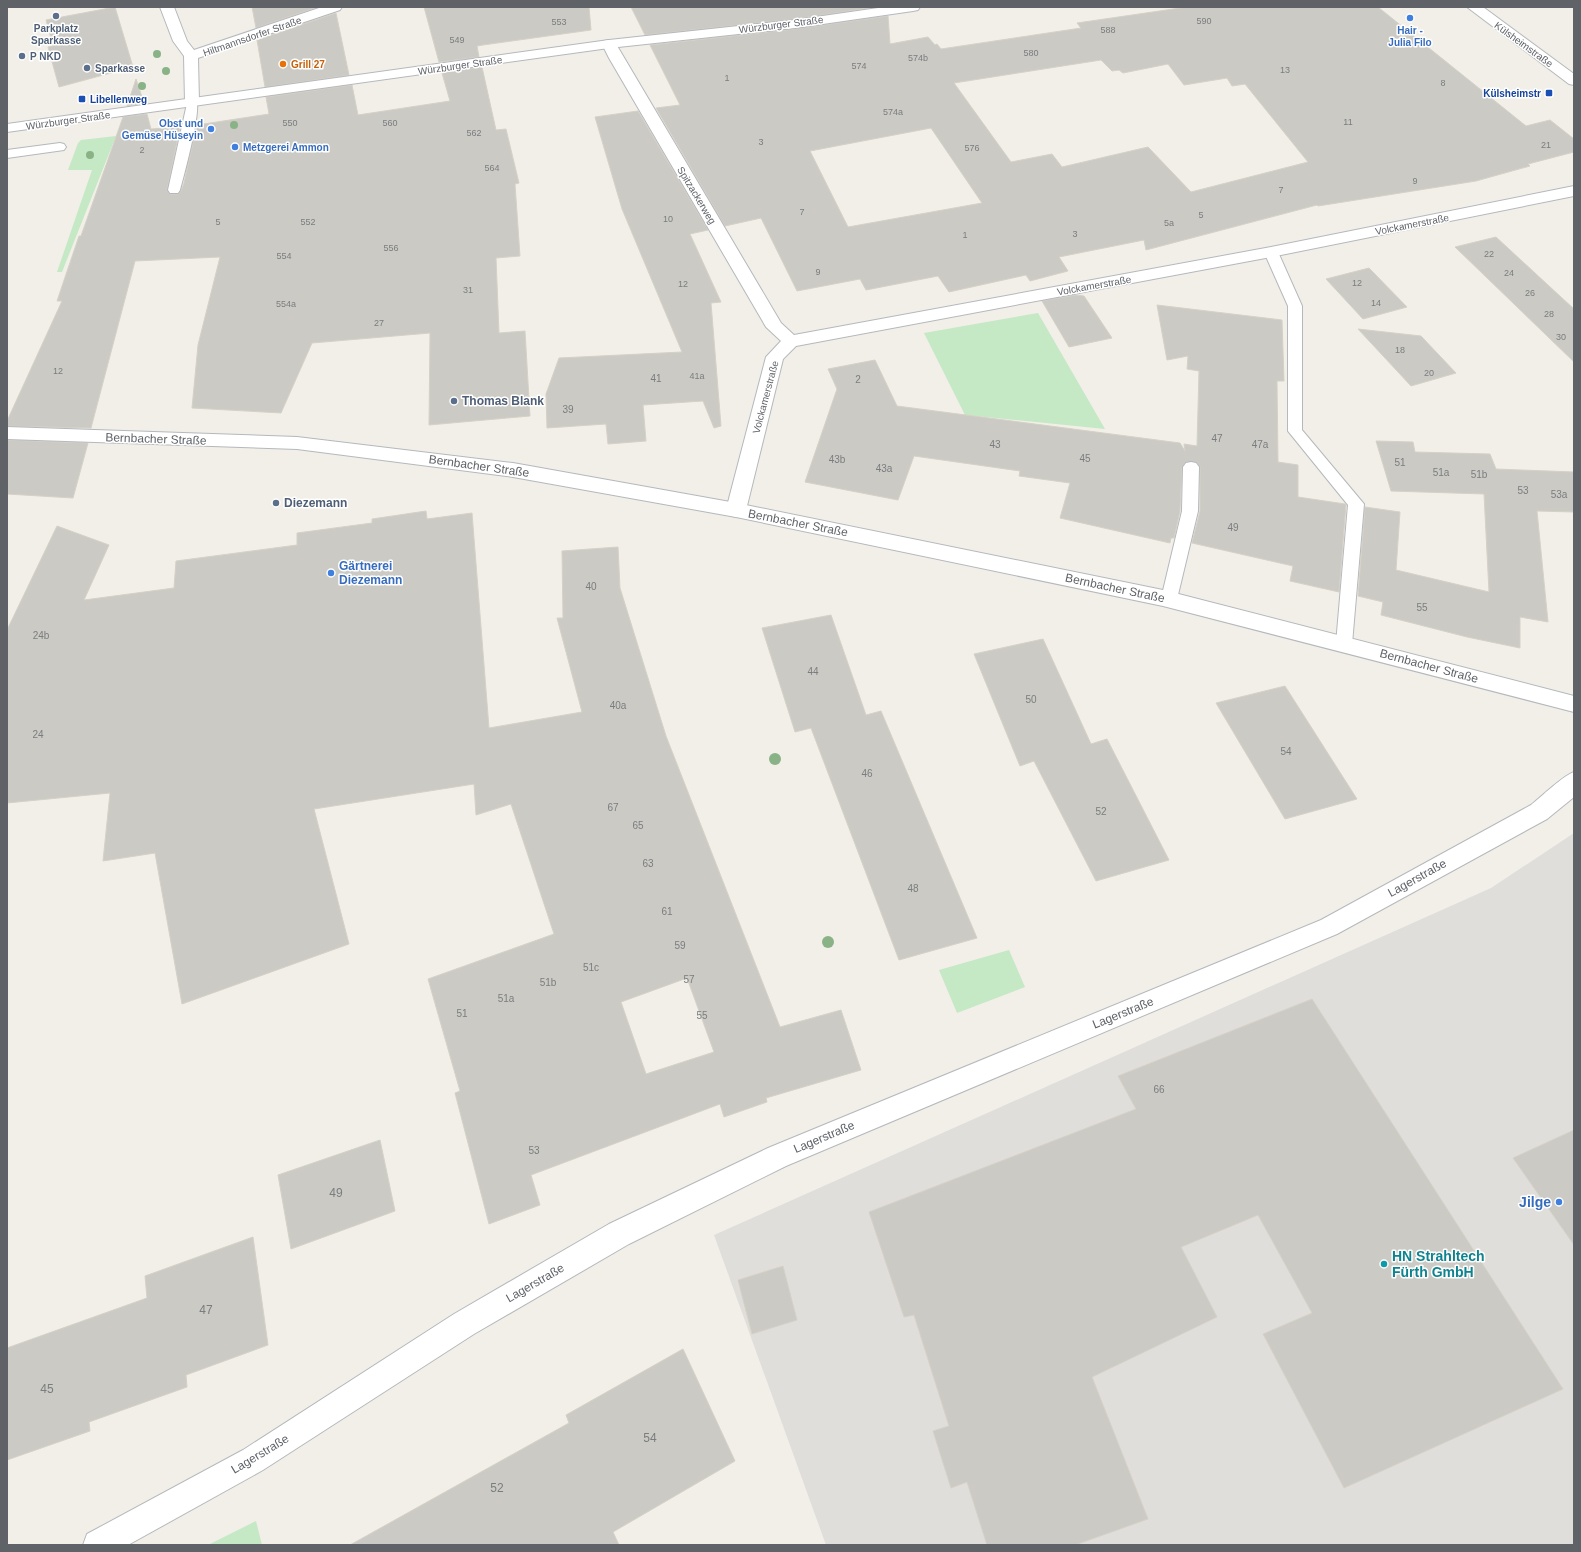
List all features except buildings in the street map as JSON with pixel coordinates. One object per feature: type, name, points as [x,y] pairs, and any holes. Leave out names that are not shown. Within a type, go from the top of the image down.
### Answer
[{"type":"street","points":[[167,7],[180,41],[191,56],[192,102]]},
{"type":"street","name":"Hiltmannsdorfer Straße","points":[[191,56],[336,7]]},
{"type":"street","name":"Würzburger Straße","points":[[7,128],[609,44],[795,24],[913,7]]},
{"type":"street","name":"Külsheimstraße","points":[[1474,7],[1574,81]]},
{"type":"street","name":"Spitzackerweg","points":[[609,44],[775,327],[791,341]]},
{"type":"street","name":"Volckamerstraße","points":[[736,510],[775,357],[791,341],[1271,252],[1574,191]]},
{"type":"street","name":"Bernbacher Straße","points":[[7,433],[296,443],[513,470],[736,510],[1170,600],[1574,704]]},
{"type":"street","name":"Lagerstraße","points":[[98,1545],[253,1460],[464,1324],[619,1234],[777,1157],[1329,926],[1539,812],[1570,787],[1574,781]]},
{"type":"lane","points":[[174,190],[191,117],[192,102]]},
{"type":"lane","points":[[7,154],[60,147]]},
{"type":"lane","points":[[1271,252],[1295,306],[1295,431],[1356,504],[1344,644]]},
{"type":"lane","points":[[1170,600],[1190,511],[1191,467]]},
{"type":"shaded area","points":[[1574,833],[1574,1545],[826,1545],[714,1235],[1491,888]]},
{"type":"green space","points":[[116,136],[62,272],[57,272],[92,170],[68,170],[78,143],[81,140]]},
{"type":"green space","points":[[1038,313],[1105,429],[965,415],[924,333]]},
{"type":"green space","points":[[1009,950],[1025,987],[957,1013],[939,970]]},
{"type":"green space","points":[[256,1521],[262,1545],[208,1545]]},
{"type":"place","name":"Parkplatz Sparkasse","points":[[56,16]]},
{"type":"place","name":"Hair - Julia Filo","points":[[1410,18]]},
{"type":"place","name":"P NKD","points":[[22,56]]},
{"type":"place","name":"Grill 27","points":[[283,64]]},
{"type":"place","name":"Sparkasse","points":[[87,68]]},
{"type":"place","name":"Külsheimstr","points":[[1549,93]]},
{"type":"place","name":"Libellenweg","points":[[82,99]]},
{"type":"place","name":"Obst und Gemüse Hüseyin","points":[[211,129]]},
{"type":"place","name":"Metzgerei Ammon","points":[[235,147]]},
{"type":"place","name":"Thomas Blank","points":[[454,401]]},
{"type":"place","name":"Diezemann","points":[[276,503]]},
{"type":"place","name":"Gärtnerei Diezemann","points":[[331,573]]},
{"type":"place","name":"Jilge","points":[[1559,1202]]},
{"type":"place","name":"HN Strahltech Fürth GmbH","points":[[1384,1264]]}]
